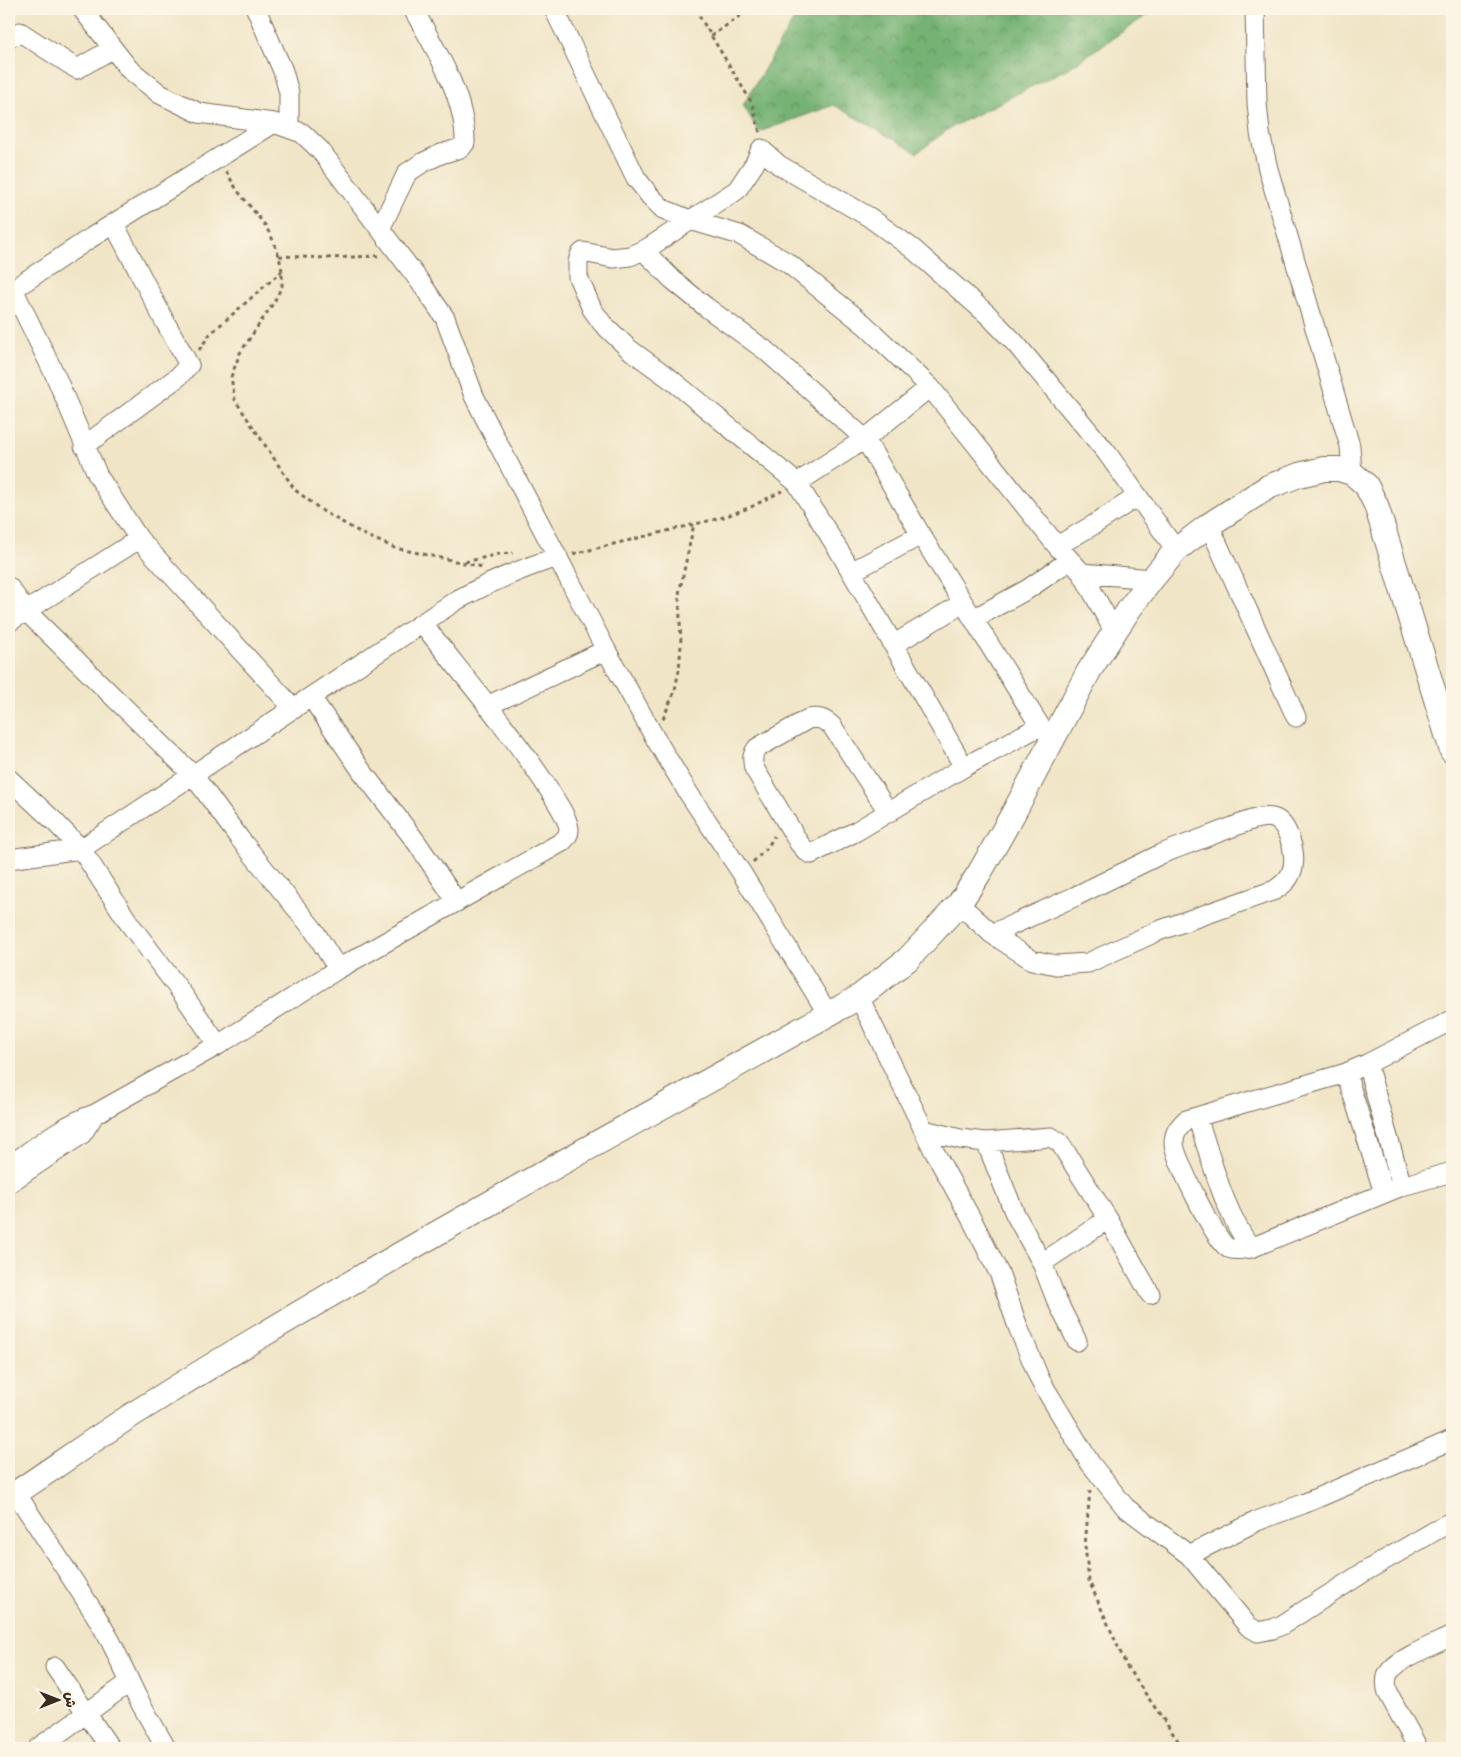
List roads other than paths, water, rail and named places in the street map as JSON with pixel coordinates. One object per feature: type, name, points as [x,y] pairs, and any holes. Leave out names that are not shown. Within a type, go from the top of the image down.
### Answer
[{"type":"street","points":[[82,9],[129,69],[160,94],[199,113],[282,126],[302,133],[320,150],[399,254],[445,318],[474,396],[606,650],[655,738],[741,872],[828,1014]]},
{"type":"street","points":[[256,9],[283,71],[289,93],[282,126]]},
{"type":"street","points":[[380,229],[406,173],[441,154],[461,148],[465,143],[462,110],[439,54],[414,9]]},
{"type":"street","points":[[554,9],[636,178],[650,196],[663,210],[740,235],[788,263],[864,325],[930,387],[1057,546],[1076,567],[1114,631]]},
{"type":"street","points":[[1255,9],[1257,103],[1260,133],[1268,169],[1350,446],[1352,473]]},
{"type":"street","points":[[9,38],[20,32],[77,69],[112,49]]},
{"type":"street","points":[[282,126],[219,157],[11,291],[56,377],[98,476],[139,539],[294,709]]},
{"type":"street","points":[[964,767],[797,483],[673,381],[629,349],[602,323],[592,309],[578,277],[580,255],[583,252],[589,252],[604,258],[622,258],[642,250],[667,236],[737,190],[751,170],[761,148],[779,165],[869,217],[913,249],[988,315],[1016,344],[1107,453],[1176,550]]},
{"type":"street","points":[[84,446],[178,377],[189,365],[114,224]]},
{"type":"street","points":[[642,250],[673,280],[706,307],[765,350],[865,439],[963,603],[1046,732]]},
{"type":"street","points":[[797,483],[865,439],[930,387]]},
{"type":"street","points":[[166,1748],[95,1614],[12,1495],[149,1404],[299,1314],[491,1202],[859,997],[908,959],[959,904],[980,872],[1013,814],[1046,732],[1089,671],[1114,631],[1176,550],[1209,525],[1268,487],[1299,475],[1324,469],[1339,469],[1352,473],[1366,485],[1376,504],[1452,752]]},
{"type":"street","points":[[1057,546],[1138,496]]},
{"type":"street","points":[[1209,525],[1296,718]]},
{"type":"street","points":[[851,572],[921,535]]},
{"type":"street","points":[[9,622],[139,539]]},
{"type":"street","points":[[9,859],[81,849],[485,584],[512,572],[558,558]]},
{"type":"street","points":[[973,619],[1028,589],[1076,567],[1152,579]]},
{"type":"street","points":[[9,587],[26,611],[193,775],[240,839],[313,929],[338,970]]},
{"type":"street","points":[[893,645],[963,603]]},
{"type":"street","points":[[9,1166],[76,1120],[95,1114],[218,1045],[338,970],[562,842],[568,836],[569,828],[558,804],[539,775],[423,624]]},
{"type":"street","points":[[487,706],[606,650]]},
{"type":"street","points":[[311,697],[361,770],[417,842],[457,902]]},
{"type":"street","points":[[889,812],[832,726],[825,720],[817,718],[808,719],[757,748],[754,753],[752,759],[754,768],[802,848],[811,854],[855,832],[889,812],[964,767],[1046,732]]},
{"type":"street","points":[[9,779],[81,849],[129,923],[218,1045]]},
{"type":"street","points":[[959,904],[992,934],[1032,960],[1056,965],[1088,963],[1158,931],[1275,890],[1286,881],[1292,871],[1294,852],[1287,828],[1280,821],[1269,817],[1259,817],[1161,854],[1076,896],[992,934]]},
{"type":"street","points":[[859,997],[924,1130],[1000,1275],[1018,1327],[1040,1380],[1090,1463],[1125,1506],[1189,1555],[1248,1626],[1258,1632],[1282,1625],[1364,1572],[1452,1521]]},
{"type":"street","points":[[1452,1020],[1367,1064],[1346,1072],[1186,1120],[1176,1130],[1174,1144],[1192,1191],[1220,1241],[1228,1248],[1238,1250],[1251,1248],[1402,1186],[1452,1172]]},
{"type":"street","points":[[1367,1064],[1402,1186]]},
{"type":"street","points":[[1346,1072],[1384,1193]]},
{"type":"street","points":[[9,1183],[82,1134],[95,1114]]},
{"type":"street","points":[[1197,1117],[1224,1196],[1242,1235],[1251,1248]]},
{"type":"street","points":[[924,1130],[960,1139],[986,1142],[1051,1137],[1060,1143],[1108,1219],[1150,1294]]},
{"type":"street","points":[[986,1142],[1015,1214],[1042,1263],[1056,1299],[1077,1341]]},
{"type":"street","points":[[1042,1263],[1108,1219]]},
{"type":"street","points":[[1189,1555],[1256,1521],[1303,1504],[1452,1440]]},
{"type":"street","points":[[1418,1748],[1388,1693],[1386,1684],[1390,1671],[1405,1659],[1452,1636]]},
{"type":"street","points":[[55,1668],[110,1748]]},
{"type":"street","points":[[38,1748],[130,1682]]}]
